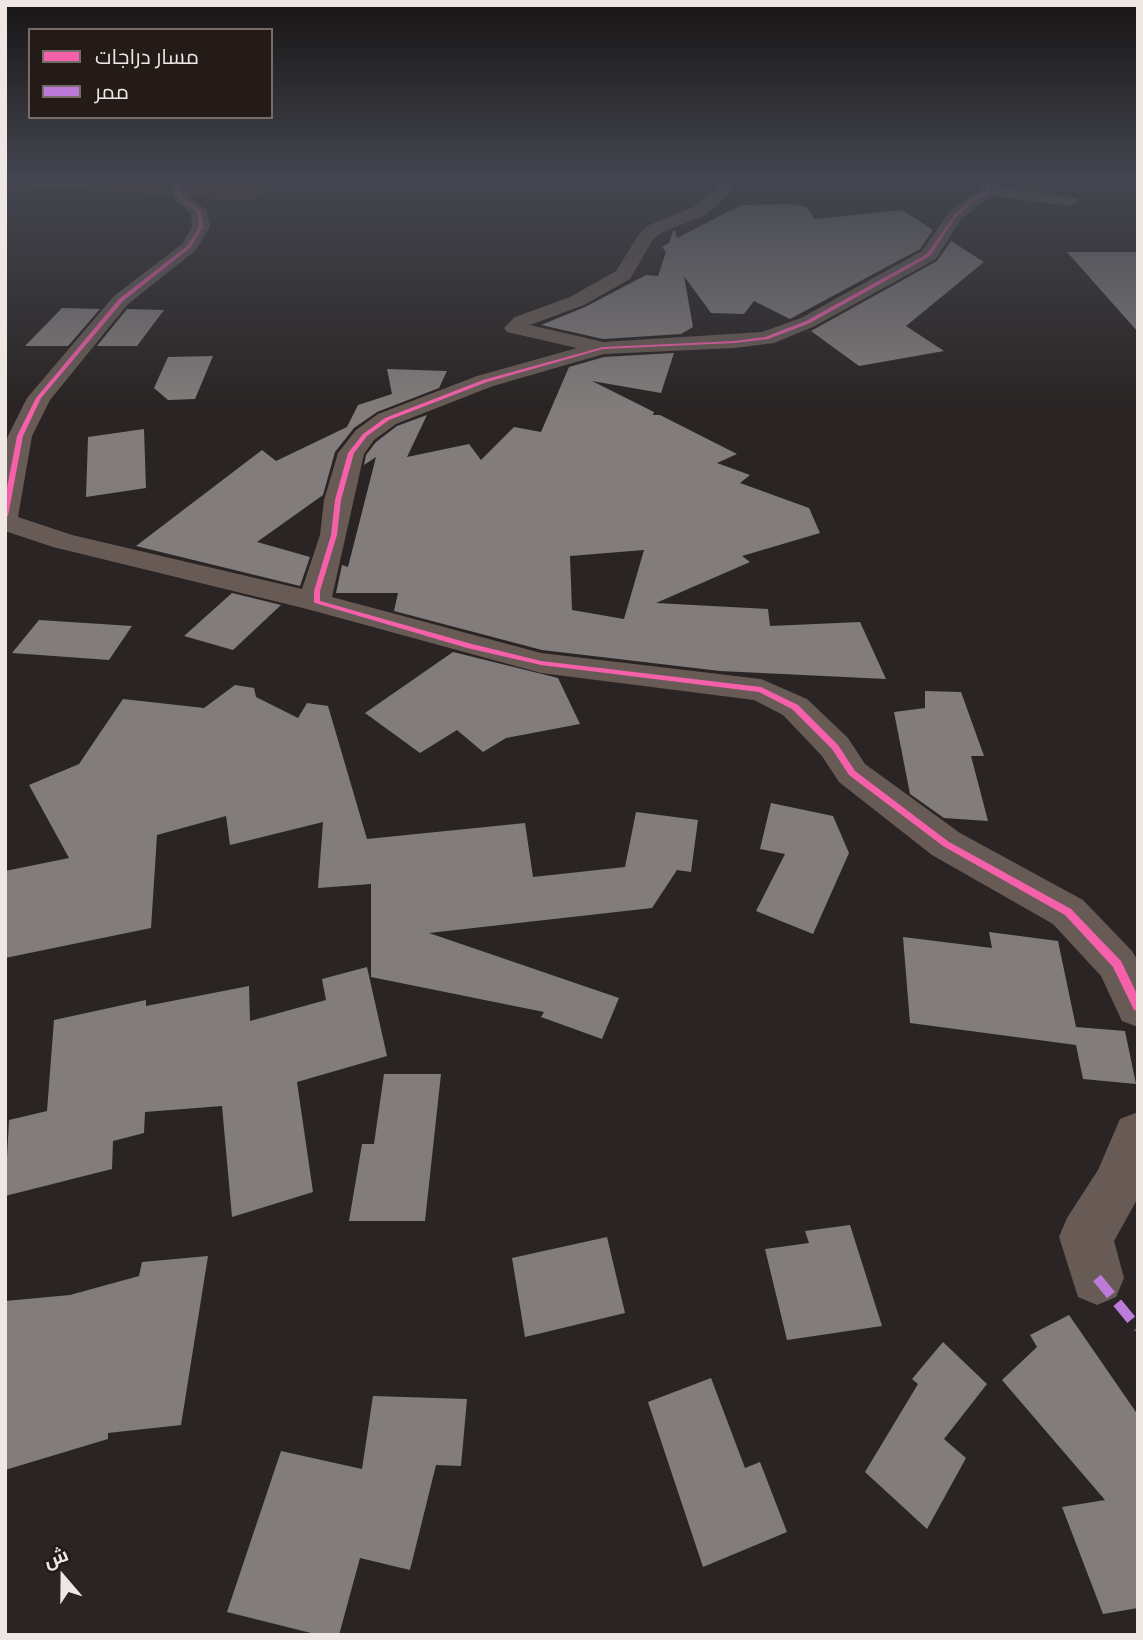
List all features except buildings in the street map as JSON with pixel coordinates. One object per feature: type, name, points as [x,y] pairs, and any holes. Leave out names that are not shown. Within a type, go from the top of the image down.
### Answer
[{"type":"street","points":[[5,516],[20,436],[39,398],[121,300],[178,256]]},
{"type":"street","points":[[603,348],[514,328],[522,321],[577,301],[623,275],[635,256]]},
{"type":"street","points":[[317,602],[317,591],[334,535],[338,500],[351,453],[365,435],[387,419],[424,402],[527,367],[603,348],[766,338],[808,322],[928,256]]},
{"type":"street","points":[[5,522],[63,541],[317,602],[541,663],[761,690],[794,707],[835,747],[852,773],[946,844],[1068,912],[1117,964],[1138,1007]]},
{"type":"street","points":[[1097,1278],[1086,1237],[1116,1188],[1138,1136]]},
{"type":"marked path","points":[[1097,1278],[1138,1328]]},
{"type":"cycle path","points":[[5,516],[20,436],[39,398],[121,300],[178,256]]},
{"type":"cycle path","points":[[928,256],[808,322],[766,338],[603,348],[485,381],[387,419],[365,435],[351,453],[338,500],[334,535],[317,591],[317,602],[470,646],[541,663],[761,690],[795,707],[835,747],[852,773],[946,844],[1068,912],[1117,964],[1138,1007]]}]
